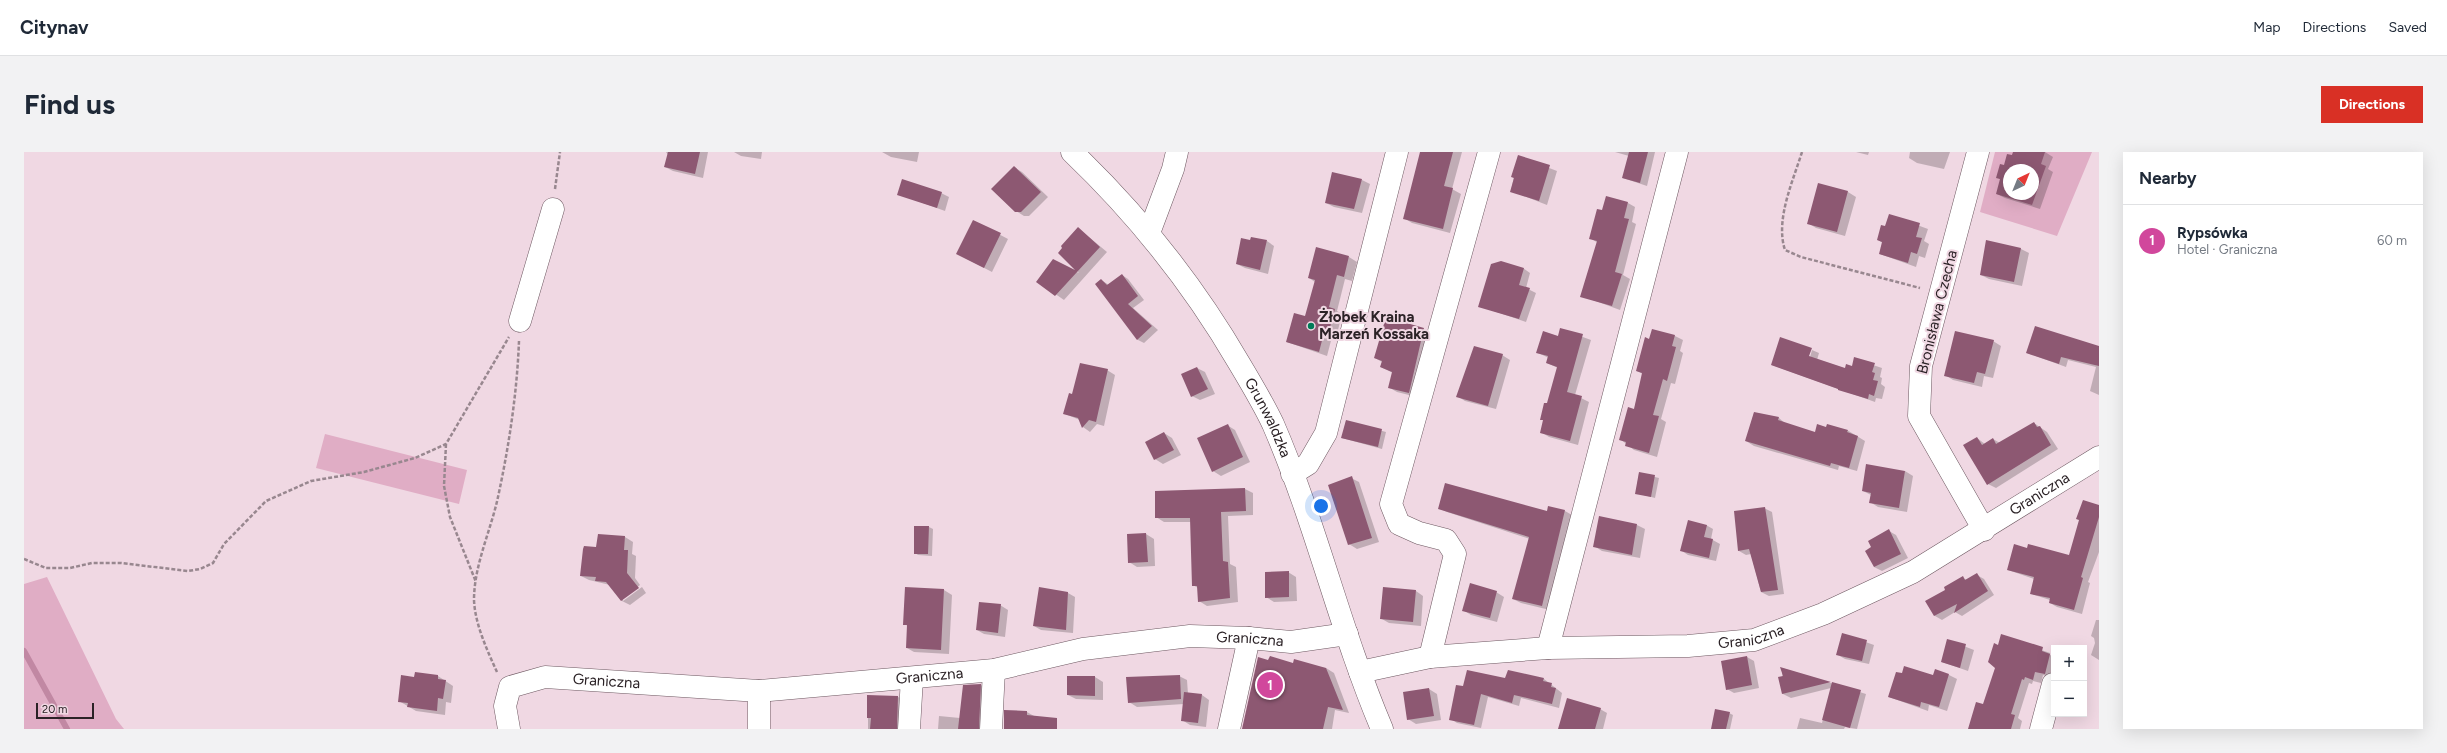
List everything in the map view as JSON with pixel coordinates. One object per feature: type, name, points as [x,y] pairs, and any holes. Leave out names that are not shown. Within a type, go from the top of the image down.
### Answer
[{"type":"street","name":"Grunwaldzka","points":[[1072,152],[1112,191],[1149,233],[1186,281],[1231,350],[1273,424],[1292,474],[1360,672],[1382,729]]},
{"type":"street","points":[[1149,233],[1174,169],[1177,152]]},
{"type":"street","points":[[1292,474],[1308,464],[1326,433],[1397,152]]},
{"type":"street","points":[[1430,657],[1455,554],[1446,540],[1419,533],[1399,524],[1391,504],[1489,152]]},
{"type":"street","points":[[1548,648],[1677,152]]},
{"type":"street","name":"Bronisława Czecha","points":[[1978,152],[1921,366],[1919,416],[1984,530]]},
{"type":"street","points":[[520,321],[553,209]]},
{"type":"street","name":"Graniczna","points":[[1360,672],[1430,657],[1548,648],[1688,646],[1754,640],[1824,614],[1913,572],[1984,530],[2099,457]]},
{"type":"street","name":"Graniczna","points":[[510,688],[545,677],[759,691],[994,670],[1083,649],[1190,636],[1249,638],[1291,642],[1347,634]]},
{"type":"street","points":[[1229,729],[1249,638]]},
{"type":"street","points":[[991,729],[994,670]]},
{"type":"street","points":[[909,729],[912,678]]},
{"type":"street","points":[[509,729],[505,706],[510,688]]},
{"type":"street","points":[[759,691],[759,729]]},
{"type":"street","points":[[2041,729],[2051,692]]},
{"type":"path","points":[[553,209],[560,152]]},
{"type":"path","points":[[1802,152],[1783,220],[1782,242],[1785,250],[1801,258],[1940,294]]},
{"type":"path","points":[[477,583],[450,516],[444,486],[446,444],[498,354],[520,321]]},
{"type":"path","points":[[510,688],[497,671],[479,628],[474,600],[498,498],[510,430],[518,367],[520,321]]},
{"type":"path","points":[[24,559],[46,568],[70,568],[92,563],[121,563],[188,571],[200,570],[214,563],[224,544],[266,501],[311,481],[364,472],[415,458],[446,444]]},
{"type":"shaded area","points":[[1995,152],[2092,152],[2057,236],[1980,212]]},
{"type":"shaded area","points":[[325,434],[467,470],[459,504],[316,468]]},
{"type":"shaded area","points":[[47,577],[116,719],[124,729],[24,729],[24,584]]},
{"type":"building","points":[[668,152],[700,152],[695,174],[664,167]]},
{"type":"building","points":[[1420,152],[1453,152],[1444,186],[1453,188],[1443,229],[1403,219]]},
{"type":"building","points":[[1629,152],[1648,152],[1640,183],[1622,178]]},
{"type":"building","points":[[2013,152],[2045,152],[2041,164],[2046,166],[2039,186],[2039,164],[2004,164],[2007,154],[2012,155]]},
{"type":"building","points":[[1518,155],[1550,165],[1539,201],[1510,192],[1514,178],[1511,177]]},
{"type":"building","points":[[2000,164],[2003,165],[2003,196],[1996,194],[2000,179],[1996,178]]},
{"type":"building","points":[[1014,166],[1041,192],[1021,212],[1015,212],[991,189]]},
{"type":"building","points":[[1332,172],[1362,179],[1354,209],[1325,203]]},
{"type":"building","points":[[902,179],[942,192],[937,208],[897,195]]},
{"type":"building","points":[[1818,183],[1848,191],[1837,232],[1807,224]]},
{"type":"building","points":[[1606,196],[1628,202],[1624,218],[1629,219],[1615,272],[1622,274],[1612,306],[1580,297],[1597,241],[1589,239],[1597,209],[1602,210]]},
{"type":"building","points":[[2016,200],[2034,200],[2032,205]]},
{"type":"building","points":[[1889,214],[1920,223],[1916,237],[1922,238],[1917,254],[1911,252],[1908,263],[1879,254],[1882,242],[1877,240],[1881,225],[1885,226]]},
{"type":"building","points":[[973,220],[1001,233],[984,268],[956,254]]},
{"type":"building","points":[[1078,227],[1100,247],[1055,296],[1036,282],[1053,259],[1075,270],[1058,253],[1062,248],[1061,246]]},
{"type":"building","points":[[1251,237],[1267,240],[1260,270],[1236,264],[1241,238],[1250,240]]},
{"type":"building","points":[[1986,240],[2021,248],[2014,282],[1980,275]]},
{"type":"building","points":[[1316,247],[1349,256],[1344,277],[1337,275],[1329,307],[1335,309],[1329,331],[1325,329],[1319,352],[1286,342],[1294,313],[1305,316],[1315,280],[1308,278]]},
{"type":"building","points":[[1501,261],[1524,268],[1519,285],[1530,288],[1519,319],[1478,307],[1491,264]]},
{"type":"building","points":[[1122,274],[1138,296],[1128,304],[1152,326],[1137,340],[1095,284],[1101,279],[1107,285]]},
{"type":"building","points":[[1386,317],[1424,328],[1409,393],[1388,388],[1392,372],[1380,367],[1382,361],[1374,358]]},
{"type":"building","points":[[2035,326],[2099,346],[2099,366],[2061,357],[2059,364],[2026,353]]},
{"type":"building","points":[[1560,328],[1583,334],[1567,392],[1582,396],[1570,441],[1540,433],[1543,420],[1540,420],[1544,403],[1547,403],[1557,367],[1546,363],[1548,356],[1536,353],[1543,331],[1558,336]]},
{"type":"building","points":[[1652,329],[1675,335],[1672,346],[1676,347],[1667,381],[1663,379],[1653,415],[1659,416],[1649,453],[1625,446],[1626,442],[1619,440],[1628,407],[1634,409],[1642,373],[1636,371],[1645,337],[1649,339]]},
{"type":"building","points":[[1955,331],[1994,340],[1985,374],[1977,372],[1974,383],[1944,376]]},
{"type":"building","points":[[1780,337],[1812,348],[1809,356],[1845,368],[1846,364],[1852,366],[1854,357],[1875,363],[1872,372],[1875,373],[1873,380],[1878,381],[1874,396],[1869,394],[1868,399],[1838,390],[1771,365]]},
{"type":"building","points":[[1474,346],[1503,354],[1488,406],[1456,397]]},
{"type":"building","points":[[1080,363],[1108,369],[1096,422],[1089,420],[1082,428],[1078,418],[1063,414],[1069,393],[1072,394]]},
{"type":"building","points":[[1197,367],[1208,389],[1191,397],[1181,374]]},
{"type":"building","points":[[1754,412],[1779,417],[1778,420],[1815,432],[1817,424],[1826,427],[1827,424],[1848,430],[1847,432],[1858,436],[1849,468],[1831,463],[1830,466],[1745,441]]},
{"type":"building","points":[[1346,420],[1382,429],[1378,447],[1341,438]]},
{"type":"building","points":[[2034,422],[2037,427],[2040,426],[2051,445],[1987,485],[1963,445],[1977,437],[1982,445],[1993,438],[1996,444]]},
{"type":"building","points":[[1228,424],[1243,457],[1212,472],[1197,438]]},
{"type":"building","points":[[1164,432],[1174,450],[1154,460],[1145,442]]},
{"type":"building","points":[[1866,464],[1905,471],[1899,508],[1869,503],[1871,493],[1862,491]]},
{"type":"building","points":[[1639,472],[1655,475],[1651,497],[1635,494]]},
{"type":"building","points":[[1352,476],[1372,538],[1348,545],[1328,485]]},
{"type":"building","points":[[1445,483],[1547,511],[1548,506],[1565,510],[1542,606],[1512,599],[1529,537],[1438,509]]},
{"type":"building","points":[[1245,488],[1246,511],[1221,512],[1223,561],[1228,562],[1230,598],[1198,602],[1197,586],[1192,586],[1190,518],[1155,518],[1155,491]]},
{"type":"building","points":[[2083,500],[2099,505],[2099,517],[2081,577],[2083,578],[2074,610],[2049,603],[2050,598],[2030,594],[2034,577],[2007,570],[2014,544],[2027,548],[2028,544],[2069,555],[2079,520],[2076,519]]},
{"type":"building","points":[[1765,507],[1778,590],[1761,592],[1749,549],[1738,551],[1734,511]]},
{"type":"building","points":[[1599,516],[1637,524],[1632,555],[1593,547]]},
{"type":"building","points":[[1688,520],[1707,525],[1704,537],[1713,539],[1709,558],[1680,551]]},
{"type":"building","points":[[914,526],[929,526],[928,554],[914,554]]},
{"type":"building","points":[[1889,529],[1901,554],[1874,567],[1865,551],[1871,547],[1868,541]]},
{"type":"building","points":[[1146,533],[1148,562],[1128,563],[1127,534]]},
{"type":"building","points":[[598,534],[625,536],[624,550],[628,550],[627,573],[639,588],[621,601],[606,582],[595,581],[596,577],[580,576],[584,546],[596,547]]},
{"type":"building","points":[[1289,571],[1289,597],[1265,598],[1265,572]]},
{"type":"building","points":[[1977,573],[1988,591],[1954,613],[1957,604],[1934,616],[1925,601],[1945,590],[1944,587],[1963,576],[1965,580]]},
{"type":"building","points":[[1470,583],[1497,591],[1490,618],[1462,611]]},
{"type":"building","points":[[905,587],[944,589],[941,650],[906,648],[907,625],[903,625]]},
{"type":"building","points":[[1039,587],[1068,592],[1066,630],[1033,626]]},
{"type":"building","points":[[1383,587],[1416,590],[1413,622],[1380,619]]},
{"type":"building","points":[[979,602],[1001,604],[998,633],[976,630]]},
{"type":"building","points":[[1842,633],[1867,640],[1862,661],[1836,655]]},
{"type":"building","points":[[2001,634],[2043,647],[2042,651],[2050,654],[2045,674],[2035,672],[2033,680],[2025,677],[2024,680],[2022,679],[2011,714],[2015,715],[2011,729],[1968,729],[1976,702],[1983,704],[1995,668],[1988,662],[1994,643],[1998,645]]},
{"type":"building","points":[[1947,639],[1966,644],[1960,668],[1941,662]]},
{"type":"building","points":[[1270,656],[1293,663],[1294,659],[1326,668],[1343,710],[1328,707],[1323,729],[1242,729],[1258,657],[1268,660]]},
{"type":"building","points":[[1747,656],[1752,685],[1726,690],[1721,661]]},
{"type":"building","points":[[1904,666],[1933,675],[1935,669],[1949,674],[1939,707],[1921,702],[1920,707],[1888,697],[1896,672],[1902,673]]},
{"type":"building","points":[[1780,667],[1831,682],[1782,694],[1778,677],[1783,676]]},
{"type":"building","points":[[1467,670],[1505,678],[1508,670],[1544,678],[1543,681],[1552,683],[1551,687],[1556,688],[1552,704],[1514,695],[1512,703],[1481,694],[1474,725],[1449,720],[1456,685],[1463,686]]},
{"type":"building","points":[[415,672],[438,675],[438,679],[446,680],[443,699],[438,698],[437,711],[407,707],[408,703],[398,702],[401,675],[414,677]]},
{"type":"building","points":[[1180,675],[1181,699],[1128,703],[1126,677]]},
{"type":"building","points":[[1067,676],[1095,676],[1095,696],[1067,695]]},
{"type":"building","points":[[1832,682],[1861,690],[1850,728],[1822,720]]},
{"type":"building","points":[[981,684],[979,729],[958,729],[963,685]]},
{"type":"building","points":[[1429,688],[1434,716],[1407,720],[1403,692]]},
{"type":"building","points":[[1184,692],[1202,694],[1198,723],[1181,721]]},
{"type":"building","points":[[867,695],[898,696],[897,729],[870,729],[871,718],[867,718]]},
{"type":"building","points":[[1567,698],[1601,708],[1595,729],[1558,729]]},
{"type":"building","points":[[1715,709],[1730,712],[1726,729],[1711,729]]},
{"type":"building","points":[[1004,710],[1027,711],[1027,715],[1057,718],[1057,729],[1004,729]]},
{"type":"waterway","points":[[24,651],[67,729]]},
{"type":"place","name":"Żłobek Kraina Marzeń Kossaka","points":[[1311,326]]},
{"type":"place","name":"Rypsówka","points":[[1270,685]]}]
